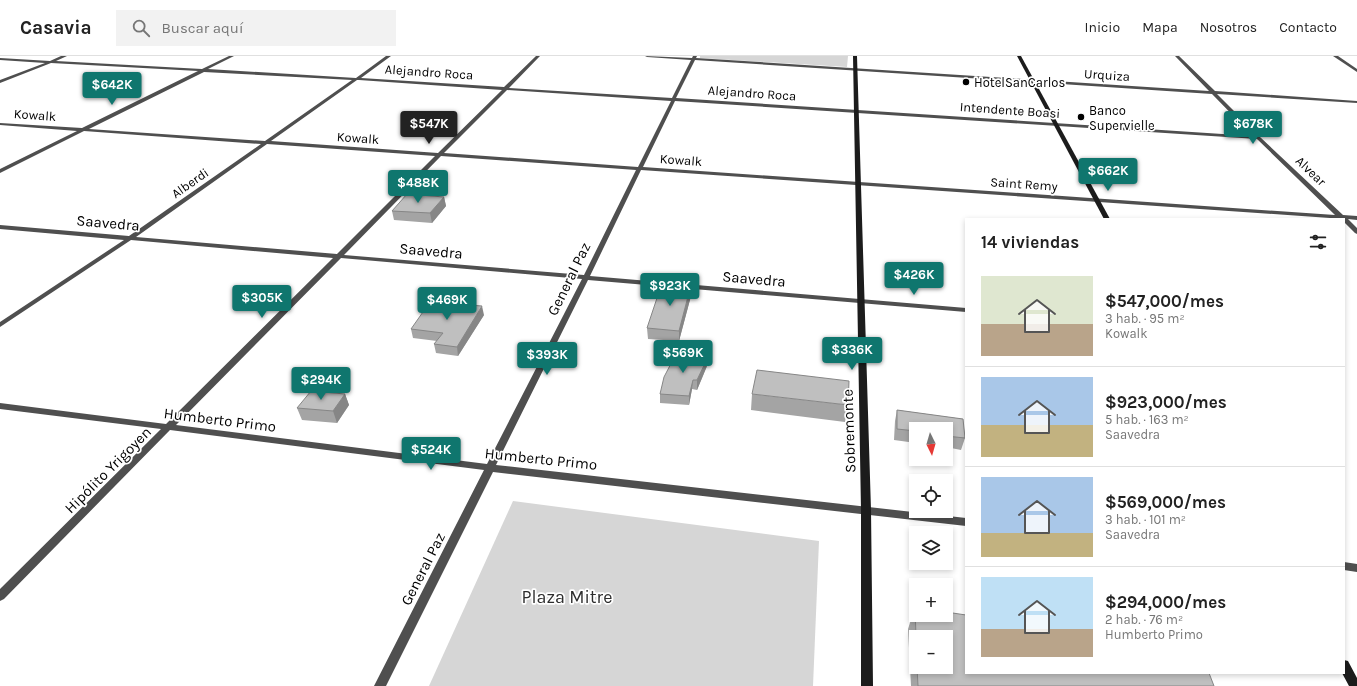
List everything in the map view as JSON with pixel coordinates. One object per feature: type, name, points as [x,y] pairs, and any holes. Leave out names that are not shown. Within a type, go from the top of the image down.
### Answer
[{"type":"main road","name":"Sobremonte","points":[[855,56],[866,510],[867,686]]},
{"type":"main road","points":[[1019,56],[1107,218]]},
{"type":"main road","points":[[1345,667],[1355,686]]},
{"type":"street","points":[[0,82],[65,56]]},
{"type":"street","points":[[0,171],[232,56]]},
{"type":"street","name":"Alberdi","points":[[0,325],[130,238],[390,56]]},
{"type":"street","name":"Hipólito Yrigoyen","points":[[0,596],[538,56]]},
{"type":"street","name":"Urquiza","points":[[647,56],[1357,102]]},
{"type":"street","name":"Alvear","points":[[1177,56],[1258,138],[1342,218]]},
{"type":"street","points":[[1335,56],[1357,71]]},
{"type":"street","name":"General Paz","points":[[380,686],[586,277],[672,99],[694,58]]},
{"type":"street","name":"Alejandro Roca","points":[[0,59],[359,79],[856,111]]},
{"type":"street","name":"Intendente Boasi","points":[[856,111],[1258,138]]},
{"type":"street","name":"Kowalk","points":[[0,124],[858,184]]},
{"type":"street","name":"Saint Remy","points":[[858,184],[1098,200],[1330,218]]},
{"type":"street","name":"Saint Remy","points":[[1345,219],[1357,218]]},
{"type":"street","name":"Alvear","points":[[1345,221],[1357,232]]},
{"type":"street","name":"Saavedra","points":[[0,227],[965,310]]},
{"type":"street","name":"Humberto Primo","points":[[0,406],[490,468],[965,522]]},
{"type":"street","points":[[1345,566],[1357,568]]},
{"type":"green space","points":[[700,56],[848,56],[847,67],[700,58]]},
{"type":"green space","name":"Plaza Mitre","points":[[513,501],[819,541],[813,686],[429,686]]},
{"type":"building","points":[[407,194],[444,197],[430,213],[392,211]]},
{"type":"building","points":[[662,283],[691,285],[679,331],[647,328]]},
{"type":"building","points":[[430,302],[482,306],[457,347],[434,344],[443,333],[411,329]]},
{"type":"building","points":[[677,352],[708,357],[697,380],[693,380],[689,396],[660,394],[664,377]]},
{"type":"building","points":[[757,370],[849,381],[848,405],[752,394]]},
{"type":"building","points":[[311,391],[345,394],[333,411],[297,408]]},
{"type":"building","points":[[897,410],[963,419],[965,438],[953,437],[953,422],[909,422],[909,430],[897,429]]},
{"type":"building","points":[[953,613],[965,615],[965,674],[1209,674],[1214,686],[918,686],[917,674],[953,674],[953,630],[916,630],[916,622],[953,622]]},
{"type":"place","name":"HotelSanCarlos","points":[[966,82]]},
{"type":"place","name":"Banco Supervielle","points":[[1081,117]]}]
